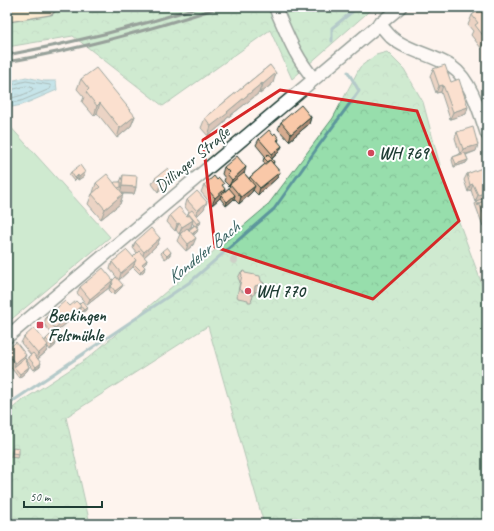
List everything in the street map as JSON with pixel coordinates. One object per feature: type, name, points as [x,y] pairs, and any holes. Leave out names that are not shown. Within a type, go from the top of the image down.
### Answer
[{"type":"main road","points":[[7,14],[48,7]]},
{"type":"street","points":[[275,7],[295,54],[302,66],[314,79]]},
{"type":"street","name":"Dillinger Straße","points":[[7,337],[400,7]]},
{"type":"street","points":[[380,23],[391,37],[400,43],[452,68],[461,76],[470,89],[487,134]]},
{"type":"highlighted area","points":[[280,90],[417,111],[459,221],[373,299],[215,247],[203,140]]},
{"type":"green space","points":[[7,7],[374,7],[292,79],[270,30],[163,106],[73,36],[7,47]]},
{"type":"green space","points":[[387,52],[404,69],[423,102],[445,184],[487,298],[487,524],[264,524],[208,326],[66,417],[90,524],[7,524],[7,413],[20,402],[88,358],[267,206],[333,118],[360,67],[376,55]]},
{"type":"green space","points":[[7,123],[110,237],[7,323]]},
{"type":"water","points":[[26,77],[44,81],[56,81],[57,90],[22,105],[7,108],[7,82]]},
{"type":"building","points":[[483,7],[487,7],[487,37],[485,38],[475,25],[478,23],[472,15]]},
{"type":"building","points":[[270,65],[276,73],[211,126],[205,118]]},
{"type":"building","points":[[445,65],[451,82],[459,79],[468,107],[453,112],[443,85],[439,86],[433,69]]},
{"type":"building","points":[[96,68],[135,116],[120,128],[100,103],[97,106],[86,92],[89,89],[81,79]]},
{"type":"building","points":[[301,105],[311,117],[291,134],[281,122]]},
{"type":"building","points":[[473,127],[478,145],[463,149],[457,132]]},
{"type":"building","points":[[269,130],[273,135],[275,133],[279,139],[277,140],[282,146],[272,154],[259,139]]},
{"type":"building","points":[[465,153],[468,160],[456,164],[453,157]]},
{"type":"building","points":[[268,154],[274,162],[273,163],[270,160],[268,162],[264,158]]},
{"type":"building","points":[[237,156],[246,167],[232,180],[227,174],[229,172],[224,167]]},
{"type":"building","points":[[270,160],[280,172],[260,188],[250,177]]},
{"type":"building","points":[[80,165],[85,172],[79,177],[78,175],[75,178],[71,172]]},
{"type":"building","points":[[487,166],[487,192],[478,195],[473,184],[470,185],[467,174]]},
{"type":"building","points":[[168,168],[173,175],[160,185],[155,178]]},
{"type":"building","points":[[244,173],[255,186],[241,197],[230,184]]},
{"type":"building","points":[[107,174],[123,194],[105,209],[92,194],[100,187],[96,183]]},
{"type":"building","points":[[123,175],[137,176],[136,187],[122,186]]},
{"type":"building","points":[[214,176],[217,180],[219,178],[224,184],[222,185],[225,189],[215,198],[204,185]]},
{"type":"building","points":[[121,182],[121,187],[118,188],[114,183]]},
{"type":"building","points":[[229,188],[235,195],[227,202],[221,195]]},
{"type":"building","points":[[197,191],[207,202],[197,211],[187,200]]},
{"type":"building","points":[[485,198],[486,200],[479,203],[478,206],[476,201]]},
{"type":"building","points":[[487,200],[487,219],[486,220],[479,203]]},
{"type":"building","points":[[179,207],[193,220],[182,227],[179,223],[177,224],[170,215]]},
{"type":"building","points":[[192,210],[201,221],[197,224],[188,213]]},
{"type":"building","points":[[195,225],[198,229],[192,234],[189,230]]},
{"type":"building","points":[[151,228],[160,238],[144,252],[135,242]]},
{"type":"building","points":[[187,228],[196,238],[188,244],[180,234]]},
{"type":"building","points":[[167,247],[171,252],[167,256],[162,251]]},
{"type":"building","points":[[127,250],[136,260],[121,273],[112,262]]},
{"type":"building","points":[[139,251],[147,260],[142,264],[145,267],[141,271],[134,264],[136,260],[133,257]]},
{"type":"building","points":[[103,268],[113,280],[90,299],[80,287]]},
{"type":"building","points":[[244,271],[245,273],[260,276],[261,281],[264,283],[255,286],[254,295],[239,289],[242,275],[241,272]]},
{"type":"building","points":[[116,277],[123,285],[115,291],[111,286]]},
{"type":"building","points":[[65,301],[70,306],[76,301],[81,306],[55,328],[46,317]]},
{"type":"building","points":[[82,301],[87,307],[84,310],[79,304]]},
{"type":"building","points":[[34,328],[48,345],[38,354],[24,337]]},
{"type":"building","points":[[50,335],[56,343],[52,346],[46,339]]},
{"type":"building","points":[[16,342],[26,355],[15,363],[7,353],[7,350]]},
{"type":"building","points":[[33,353],[41,363],[36,367],[28,357]]},
{"type":"building","points":[[25,358],[29,367],[20,374],[14,367]]},
{"type":"building","points":[[13,447],[19,448],[19,454],[12,453]]},
{"type":"waterway","name":"Kondeler Bach","points":[[332,41],[332,28],[353,11],[355,7]]},
{"type":"waterway","name":"Kondeler Bach","points":[[7,405],[190,282],[274,209],[359,91],[348,72]]},
{"type":"railway","points":[[7,55],[104,34],[199,7]]},
{"type":"railway","points":[[7,62],[114,38],[220,7]]},
{"type":"place","name":"WH 769","points":[[371,153]]},
{"type":"place","name":"WH 770","points":[[248,291]]},
{"type":"place","name":"Beckingen Felsmühle","points":[[40,325]]}]
